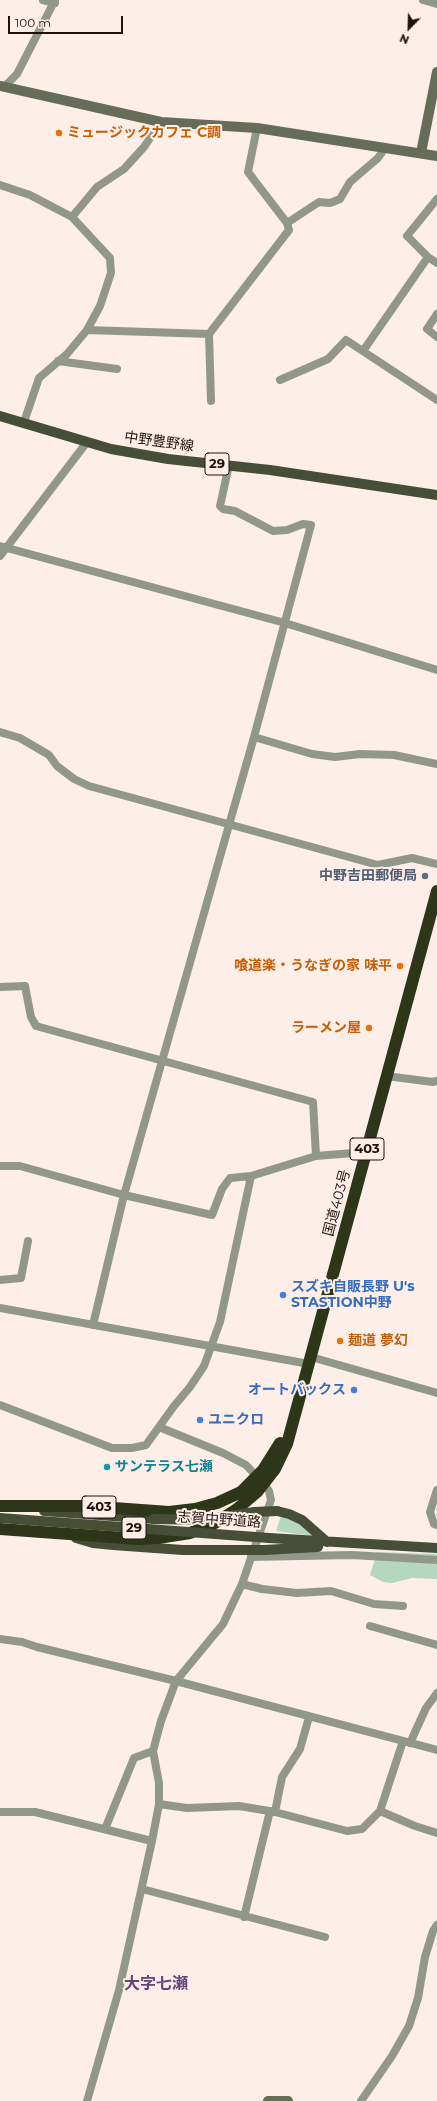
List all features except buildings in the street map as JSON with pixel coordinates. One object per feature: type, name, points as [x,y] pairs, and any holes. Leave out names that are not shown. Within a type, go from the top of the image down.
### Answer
[{"type":"highway","name":"国道403号","points":[[0,1506],[86,1506],[168,1512],[197,1508],[229,1498],[261,1480],[275,1469],[284,1451],[310,1361],[437,891]]},
{"type":"highway","name":"国道403号","points":[[0,1529],[65,1534],[158,1538],[190,1533],[207,1526],[237,1509],[261,1480]]},
{"type":"highway","points":[[197,1508],[202,1514],[207,1526]]},
{"type":"main road","name":"中野豊野線","points":[[0,416],[24,422],[111,450],[168,459],[229,465],[437,495]]},
{"type":"main road","name":"29","points":[[14,1507],[154,1519],[205,1520],[254,1512],[277,1511],[296,1517],[328,1542]]},
{"type":"main road","name":"志賀中野道路","points":[[0,1518],[268,1538],[437,1548]]},
{"type":"main road","name":"29","points":[[65,1534],[93,1543],[183,1550],[264,1550],[356,1544]]},
{"type":"street","points":[[2,87],[17,74],[55,1],[43,0]]},
{"type":"street","points":[[423,0],[437,4]]},
{"type":"street","points":[[421,153],[437,72]]},
{"type":"street","points":[[2,87],[161,122],[257,128],[437,156]]},
{"type":"street","points":[[72,217],[97,187],[124,169],[144,147],[161,122]]},
{"type":"street","points":[[211,401],[209,334],[289,230],[287,223],[248,172],[257,128]]},
{"type":"street","points":[[287,223],[319,202],[330,203],[340,199],[350,182],[378,158],[385,148]]},
{"type":"street","points":[[0,185],[30,195],[72,217],[110,258],[111,273],[100,306],[87,330],[67,354],[39,378],[24,422]]},
{"type":"street","points":[[437,199],[407,236],[428,257],[437,263]]},
{"type":"street","points":[[363,351],[428,257]]},
{"type":"street","points":[[437,314],[427,329],[437,337]]},
{"type":"street","points":[[87,330],[209,334]]},
{"type":"street","points":[[280,380],[328,359],[346,340],[437,400]]},
{"type":"street","points":[[58,361],[117,369]]},
{"type":"street","points":[[0,556],[3,547],[87,442]]},
{"type":"street","points":[[93,1325],[124,1195],[164,1061],[228,824],[254,738],[311,525],[303,524],[287,530],[273,532],[235,511],[223,509],[220,506],[229,465]]},
{"type":"street","points":[[3,547],[285,623],[437,670]]},
{"type":"street","points":[[0,732],[20,738],[49,755],[57,766],[68,775],[89,786],[378,865],[412,858],[437,864]]},
{"type":"street","points":[[254,738],[312,754],[335,757],[360,754],[394,755],[437,764]]},
{"type":"street","points":[[0,987],[25,986],[31,1017],[36,1026],[314,1102],[316,1156]]},
{"type":"street","points":[[386,1076],[433,1082],[437,1081]]},
{"type":"street","points":[[0,1166],[20,1166],[124,1195],[212,1215],[222,1189],[230,1178],[251,1176],[316,1156],[366,1152]]},
{"type":"street","points":[[0,1405],[112,1448],[132,1448],[146,1444],[190,1387],[204,1366],[220,1322],[251,1176]]},
{"type":"street","points":[[0,1280],[21,1278],[28,1241]]},
{"type":"street","points":[[0,1308],[211,1346],[310,1361],[437,1393]]},
{"type":"street","points":[[87,2101],[119,1990],[152,1841],[159,1804],[159,1783],[153,1751],[161,1721],[176,1681],[223,1624],[242,1584],[270,1504],[271,1496],[261,1480],[237,1460],[159,1427]]},
{"type":"street","points":[[437,1490],[430,1512],[434,1524],[437,1525]]},
{"type":"street","points":[[251,1557],[352,1555],[437,1560]]},
{"type":"street","points":[[242,1584],[262,1589],[297,1593],[331,1591],[374,1604],[403,1606]]},
{"type":"street","points":[[370,1626],[437,1645]]},
{"type":"street","points":[[0,1639],[22,1642],[176,1681],[437,1750]]},
{"type":"street","points":[[159,1804],[187,1808],[239,1806],[272,1812],[347,1831],[362,1829],[380,1810],[406,1742],[437,1692]]},
{"type":"street","points":[[244,1917],[282,1777],[300,1749],[309,1717]]},
{"type":"street","points":[[105,1829],[134,1758],[153,1751]]},
{"type":"street","points":[[380,1810],[415,1826],[437,1833]]},
{"type":"street","points":[[0,1812],[35,1812],[152,1841]]},
{"type":"street","points":[[142,1889],[244,1917],[325,1937]]},
{"type":"street","points":[[360,2101],[392,2056],[409,2026],[418,1998],[425,1957],[433,1931],[437,1925]]},
{"type":"street","points":[[268,2101],[288,2101]]},
{"type":"green space","points":[[281,1516],[301,1525],[312,1536],[276,1531]]},
{"type":"green space","points":[[377,1552],[437,1554],[437,1579],[412,1578],[392,1583],[383,1582],[370,1575]]},
{"type":"place","name":"ミュージックカフェ C調","points":[[59,133]]},
{"type":"place","name":"中野吉田郵便局","points":[[425,876]]},
{"type":"place","name":"喰道楽・うなぎの家 味平","points":[[400,966]]},
{"type":"place","name":"ラーメン屋","points":[[369,1028]]},
{"type":"place","name":"スズキ自販長野 U's STASTION中野","points":[[283,1295]]},
{"type":"place","name":"麺道 夢幻","points":[[340,1341]]},
{"type":"place","name":"オートバックス","points":[[354,1390]]},
{"type":"place","name":"ユニクロ","points":[[200,1420]]},
{"type":"place","name":"サンテラス七瀬","points":[[107,1467]]},
{"type":"district","name":"大字七瀬","points":[[156,1984]]}]
